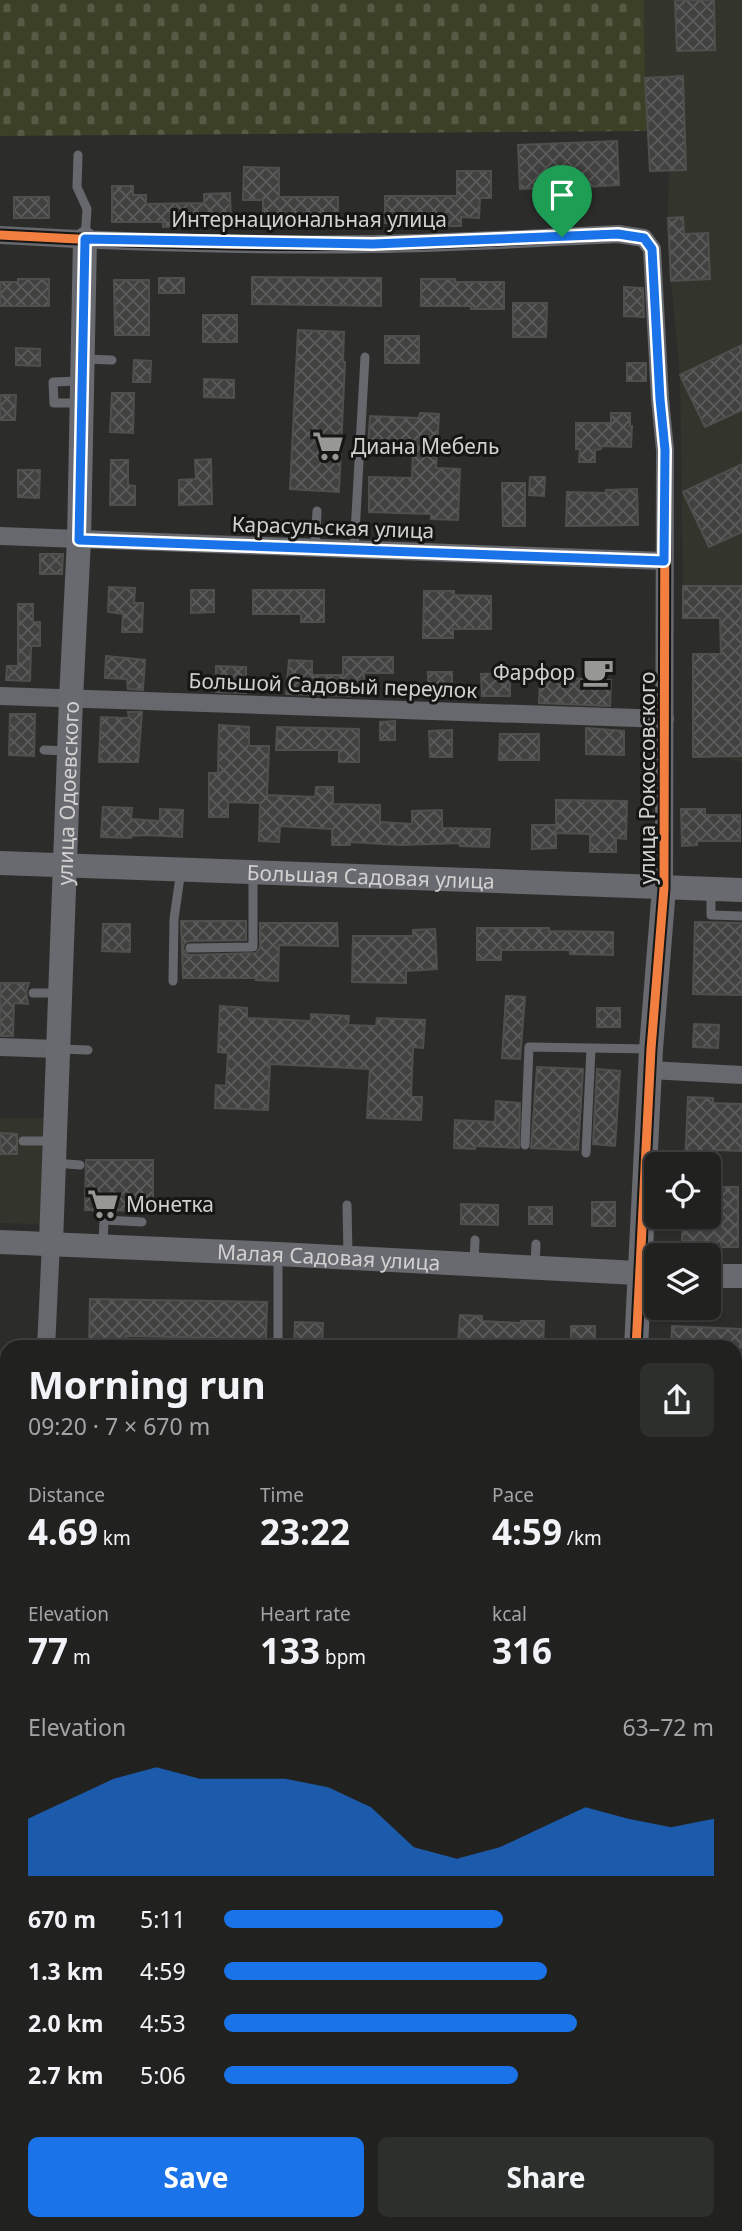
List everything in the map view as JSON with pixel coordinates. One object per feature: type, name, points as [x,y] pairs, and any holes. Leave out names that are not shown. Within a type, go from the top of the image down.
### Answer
[{"type":"street","name":"Интернациональная улица","points":[[0,235],[373,244],[618,234]]},
{"type":"street","name":"улица Рокоссовского","points":[[618,234],[644,238],[652,249],[665,450],[664,888],[650,1059],[648,1243]]},
{"type":"street","name":"улица Одоевского","points":[[46,1340],[53,1152],[63,1002],[64,865],[56,751],[71,699],[79,540],[85,239]]},
{"type":"street","name":"Карасульская улица","points":[[0,536],[664,561]]},
{"type":"street","name":"Большой Садовый переулок","points":[[0,696],[665,719]]},
{"type":"street","name":"Большая Садовая улица","points":[[0,863],[742,890]]},
{"type":"street","points":[[0,1047],[61,1043]]},
{"type":"street","points":[[650,1059],[742,1075]]},
{"type":"street","name":"Малая Садовая улица","points":[[0,1242],[348,1257],[475,1252],[535,1256],[644,1273]]},
{"type":"street","points":[[721,1276],[742,1276]]},
{"type":"street","name":"улица Рокоссовского","points":[[637,1340],[644,1299]]},
{"type":"lane","points":[[78,155],[77,187],[86,209],[85,239]]},
{"type":"lane","points":[[354,550],[365,357]]},
{"type":"lane","points":[[82,381],[112,360]]},
{"type":"lane","points":[[315,549],[317,511]]},
{"type":"lane","points":[[173,981],[174,919],[181,868]]},
{"type":"lane","points":[[190,948],[253,947],[253,871]]},
{"type":"lane","points":[[711,889],[711,915],[742,916]]},
{"type":"lane","points":[[33,993],[63,1002]]},
{"type":"lane","points":[[61,1043],[88,1050]]},
{"type":"lane","points":[[525,1145],[529,1047],[591,1049],[650,1059]]},
{"type":"lane","points":[[586,1153],[591,1049]]},
{"type":"lane","points":[[23,1141],[80,1165]]},
{"type":"lane","points":[[347,1205],[348,1257]]},
{"type":"lane","points":[[103,1247],[104,1220],[142,1222]]},
{"type":"lane","points":[[278,1254],[278,1340]]},
{"type":"shaded area","points":[[644,0],[742,0],[742,762],[722,756],[693,757],[693,654],[721,653],[720,586],[683,586],[680,375],[671,281],[669,171],[650,171]]},
{"type":"shaded area","points":[[0,1118],[48,1118],[42,1224],[0,1223]]},
{"type":"green space","points":[[0,0],[644,0],[649,131],[0,136]]},
{"type":"building","points":[[675,0],[714,0],[715,50],[677,51]]},
{"type":"building","points":[[683,76],[686,170],[650,171],[645,78]]},
{"type":"building","points":[[617,141],[619,185],[581,187],[581,198],[563,199],[562,187],[520,189],[518,145]]},
{"type":"building","points":[[244,167],[279,168],[279,197],[338,197],[338,225],[304,225],[304,218],[263,218],[263,200],[243,200]]},
{"type":"building","points":[[457,171],[491,171],[491,198],[480,198],[479,218],[461,217],[461,226],[444,226],[444,223],[385,223],[385,196],[457,196]]},
{"type":"building","points":[[112,186],[133,186],[133,195],[146,195],[146,204],[204,203],[204,194],[230,193],[231,220],[180,221],[180,226],[163,227],[163,222],[112,222]]},
{"type":"building","points":[[14,197],[49,197],[49,218],[14,218]]},
{"type":"building","points":[[683,217],[684,234],[708,233],[710,279],[671,281],[668,218]]},
{"type":"building","points":[[252,277],[381,278],[381,306],[252,304]]},
{"type":"building","points":[[159,278],[184,278],[184,293],[159,293]]},
{"type":"building","points":[[18,279],[49,279],[49,306],[0,306],[0,282],[18,282]]},
{"type":"building","points":[[421,279],[504,282],[504,309],[421,306]]},
{"type":"building","points":[[114,280],[149,280],[149,335],[115,335]]},
{"type":"building","points":[[624,287],[643,288],[644,317],[624,316]]},
{"type":"building","points":[[513,303],[547,303],[546,337],[513,337]]},
{"type":"building","points":[[203,315],[237,315],[237,342],[203,342]]},
{"type":"building","points":[[298,330],[344,332],[339,492],[290,489]]},
{"type":"building","points":[[385,336],[419,336],[419,363],[385,363]]},
{"type":"building","points":[[742,345],[742,410],[705,427],[680,375]]},
{"type":"building","points":[[16,348],[40,349],[40,366],[16,365]]},
{"type":"building","points":[[134,360],[151,361],[150,382],[133,382]]},
{"type":"building","points":[[627,363],[646,363],[646,381],[627,381]]},
{"type":"building","points":[[204,379],[234,380],[234,398],[204,397]]},
{"type":"building","points":[[112,393],[134,393],[133,433],[110,432]]},
{"type":"building","points":[[0,395],[16,395],[15,420],[0,420]]},
{"type":"building","points":[[420,413],[439,414],[436,468],[460,469],[458,520],[431,519],[431,514],[369,512],[369,477],[412,478],[413,451],[368,448],[370,416],[419,418]]},
{"type":"building","points":[[611,413],[630,413],[631,447],[601,446],[601,449],[595,450],[595,462],[579,462],[576,423],[611,423]]},
{"type":"building","points":[[211,459],[212,504],[179,505],[179,480],[196,479],[195,460]]},
{"type":"building","points":[[111,460],[128,460],[128,485],[135,486],[135,505],[110,505]]},
{"type":"building","points":[[742,464],[742,532],[709,547],[683,492]]},
{"type":"building","points":[[18,470],[40,470],[39,498],[18,497]]},
{"type":"building","points":[[530,477],[545,477],[544,496],[529,495]]},
{"type":"building","points":[[502,483],[525,483],[525,526],[503,526]]},
{"type":"building","points":[[637,489],[638,525],[566,526],[567,492],[606,493],[606,490]]},
{"type":"building","points":[[40,554],[63,554],[62,574],[40,574]]},
{"type":"building","points":[[683,586],[742,586],[742,756],[693,757],[693,654],[721,654],[720,618],[683,618]]},
{"type":"building","points":[[109,587],[135,588],[134,603],[143,603],[142,632],[122,632],[123,614],[108,612]]},
{"type":"building","points":[[191,590],[214,590],[214,612],[191,613]]},
{"type":"building","points":[[253,590],[324,590],[324,622],[301,622],[301,614],[253,614]]},
{"type":"building","points":[[424,591],[454,591],[454,595],[491,596],[491,629],[453,629],[453,638],[423,638]]},
{"type":"building","points":[[18,604],[33,604],[33,622],[40,622],[40,646],[31,646],[30,681],[6,680],[7,666],[18,666]]},
{"type":"building","points":[[106,656],[145,660],[143,690],[128,689],[127,679],[105,678]]},
{"type":"building","points":[[343,657],[393,657],[393,673],[364,673],[364,680],[351,681],[351,696],[286,694],[289,660],[312,661],[312,675],[343,675]]},
{"type":"building","points":[[216,666],[246,667],[246,693],[216,692]]},
{"type":"building","points":[[428,672],[452,672],[452,695],[428,695]]},
{"type":"building","points":[[510,673],[510,696],[482,696],[481,674]]},
{"type":"building","points":[[540,677],[611,680],[610,706],[539,703]]},
{"type":"building","points":[[128,712],[142,712],[138,762],[99,762],[101,717],[129,718]]},
{"type":"building","points":[[10,714],[35,714],[34,756],[9,755]]},
{"type":"building","points":[[395,721],[395,740],[380,740],[380,722]]},
{"type":"building","points":[[219,725],[249,727],[249,746],[269,746],[267,795],[315,797],[316,787],[333,787],[333,804],[380,805],[380,822],[412,824],[412,811],[442,810],[442,828],[490,829],[489,847],[460,846],[460,843],[401,845],[350,842],[350,845],[332,845],[332,829],[280,826],[279,842],[259,841],[260,803],[228,802],[228,817],[209,817],[209,773],[218,773]]},
{"type":"building","points":[[277,727],[359,729],[359,762],[339,762],[339,750],[276,750]]},
{"type":"building","points":[[586,728],[624,731],[624,755],[586,754]]},
{"type":"building","points":[[452,730],[452,757],[430,757],[429,731]]},
{"type":"building","points":[[500,734],[539,734],[539,760],[499,760]]},
{"type":"building","points":[[556,800],[627,801],[626,839],[616,838],[616,852],[590,852],[590,834],[556,833]]},
{"type":"building","points":[[103,807],[132,808],[131,819],[160,821],[160,809],[183,810],[182,837],[101,837]]},
{"type":"building","points":[[681,809],[705,809],[705,815],[740,815],[740,841],[697,841],[697,845],[682,846]]},
{"type":"building","points":[[532,825],[556,825],[556,848],[532,849]]},
{"type":"building","points":[[181,921],[246,921],[246,940],[189,941],[184,944],[183,949],[189,955],[256,953],[260,948],[260,923],[337,923],[338,946],[279,945],[278,981],[256,980],[257,978],[183,978]]},
{"type":"building","points":[[695,922],[742,923],[742,995],[693,994]]},
{"type":"building","points":[[103,924],[130,924],[130,952],[102,951]]},
{"type":"building","points":[[477,928],[549,928],[549,931],[613,932],[613,955],[570,954],[570,950],[501,950],[501,960],[477,960]]},
{"type":"building","points":[[435,929],[437,969],[406,971],[406,983],[352,982],[353,936],[413,936],[413,930]]},
{"type":"building","points":[[0,983],[29,983],[26,992],[28,1004],[14,1003],[13,1036],[0,1036]]},
{"type":"building","points":[[506,996],[525,997],[520,1059],[502,1058]]},
{"type":"building","points":[[220,1006],[247,1008],[247,1018],[311,1021],[311,1014],[349,1016],[348,1025],[376,1026],[377,1018],[425,1020],[423,1048],[413,1047],[411,1097],[422,1097],[421,1120],[367,1118],[370,1069],[270,1064],[268,1110],[215,1108],[216,1085],[226,1086],[228,1053],[218,1052]]},
{"type":"building","points":[[597,1008],[620,1008],[620,1027],[597,1027]]},
{"type":"building","points":[[694,1024],[719,1025],[718,1048],[693,1047]]},
{"type":"building","points":[[537,1067],[583,1069],[578,1150],[531,1148]]},
{"type":"building","points":[[597,1069],[620,1071],[615,1146],[593,1144]]},
{"type":"building","points":[[688,1097],[713,1098],[713,1103],[742,1104],[742,1151],[686,1152]]},
{"type":"building","points":[[496,1101],[520,1103],[519,1148],[454,1148],[455,1120],[495,1122]]},
{"type":"building","points":[[0,1133],[17,1134],[17,1154],[0,1154]]},
{"type":"building","points":[[86,1160],[153,1160],[153,1211],[85,1210]]},
{"type":"building","points":[[721,1187],[738,1187],[738,1247],[721,1247],[721,1242],[682,1241],[682,1229],[721,1229]]},
{"type":"building","points":[[592,1202],[615,1202],[615,1226],[592,1226]]},
{"type":"building","points":[[461,1204],[498,1205],[498,1225],[461,1224]]},
{"type":"building","points":[[529,1207],[552,1207],[552,1224],[529,1224]]},
{"type":"building","points":[[90,1299],[267,1302],[266,1339],[126,1336],[126,1340],[89,1340]]},
{"type":"building","points":[[460,1315],[482,1316],[482,1321],[544,1321],[543,1340],[458,1340]]},
{"type":"building","points":[[295,1322],[323,1323],[322,1340],[294,1340]]},
{"type":"building","points":[[571,1326],[595,1326],[595,1340],[571,1340]]},
{"type":"building","points":[[672,1326],[742,1329],[742,1340],[671,1340]]},
{"type":"cycle path","points":[[0,235],[186,243],[326,244],[434,243],[618,234],[644,238],[652,249],[665,450],[664,888],[651,1049],[636,1340]]},
{"type":"place","name":"Диана Мебель","points":[[328,446]]},
{"type":"place","name":"Фарфор","points":[[598,672]]},
{"type":"place","name":"Монетка","points":[[103,1204]]},
{"type":"route","points":[[618,234],[644,238],[652,249],[665,450],[664,561],[79,540],[85,239],[246,244],[373,244],[562,237],[618,234]]}]
